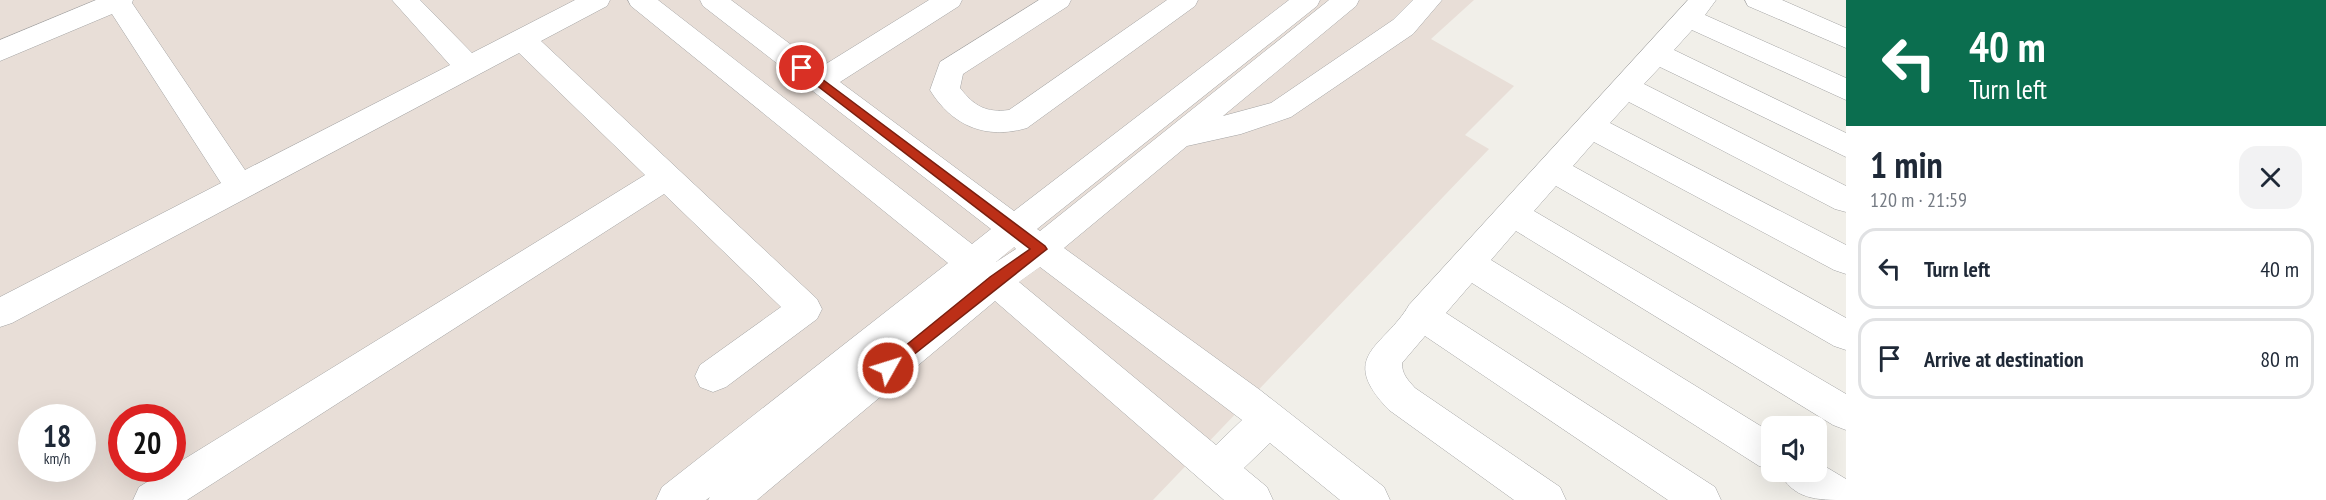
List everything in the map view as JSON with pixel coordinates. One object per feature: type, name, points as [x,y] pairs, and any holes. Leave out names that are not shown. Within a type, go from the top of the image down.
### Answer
[{"type":"lane","points":[[405,0],[468,68]]},
{"type":"lane","points":[[0,313],[597,0]]},
{"type":"lane","points":[[641,0],[984,273],[1253,500]]},
{"type":"lane","points":[[713,0],[1268,419],[1370,500]]},
{"type":"lane","points":[[820,81],[949,0]]},
{"type":"lane","points":[[1058,0],[950,69],[945,90],[963,112],[993,124],[1016,120],[1185,0]]},
{"type":"lane","points":[[728,500],[984,273],[1014,229],[1307,0]]},
{"type":"lane","points":[[676,500],[984,273],[1040,249],[1182,136],[1346,0]]},
{"type":"lane","points":[[1182,136],[1241,123],[1281,110],[1403,27],[1429,0]]},
{"type":"lane","points":[[1758,0],[1846,39]]},
{"type":"lane","points":[[0,51],[119,1],[240,187]]},
{"type":"lane","points":[[1546,500],[1402,399],[1385,378],[1383,367],[1385,357],[1695,9],[1846,90]]},
{"type":"lane","points":[[522,39],[805,309],[713,376]]},
{"type":"lane","points":[[1656,53],[1846,146]]},
{"type":"lane","points":[[1625,87],[1846,200]]},
{"type":"lane","points":[[1590,126],[1846,261]]},
{"type":"lane","points":[[1552,169],[1846,335]]},
{"type":"lane","points":[[153,500],[666,177]]},
{"type":"lane","points":[[1512,213],[1846,413]]},
{"type":"lane","points":[[1468,263],[1761,447]]},
{"type":"lane","points":[[1421,315],[1701,500]]},
{"type":"lane","points":[[1218,469],[1268,419]]},
{"type":"lane","points":[[1816,482],[1845,500]]},
{"type":"shaded area","points":[[0,0],[1474,0],[1431,39],[1514,86],[1465,135],[1489,149],[1153,500],[0,500]]},
{"type":"route","points":[[802,68],[1040,249],[995,281],[888,368]]}]
